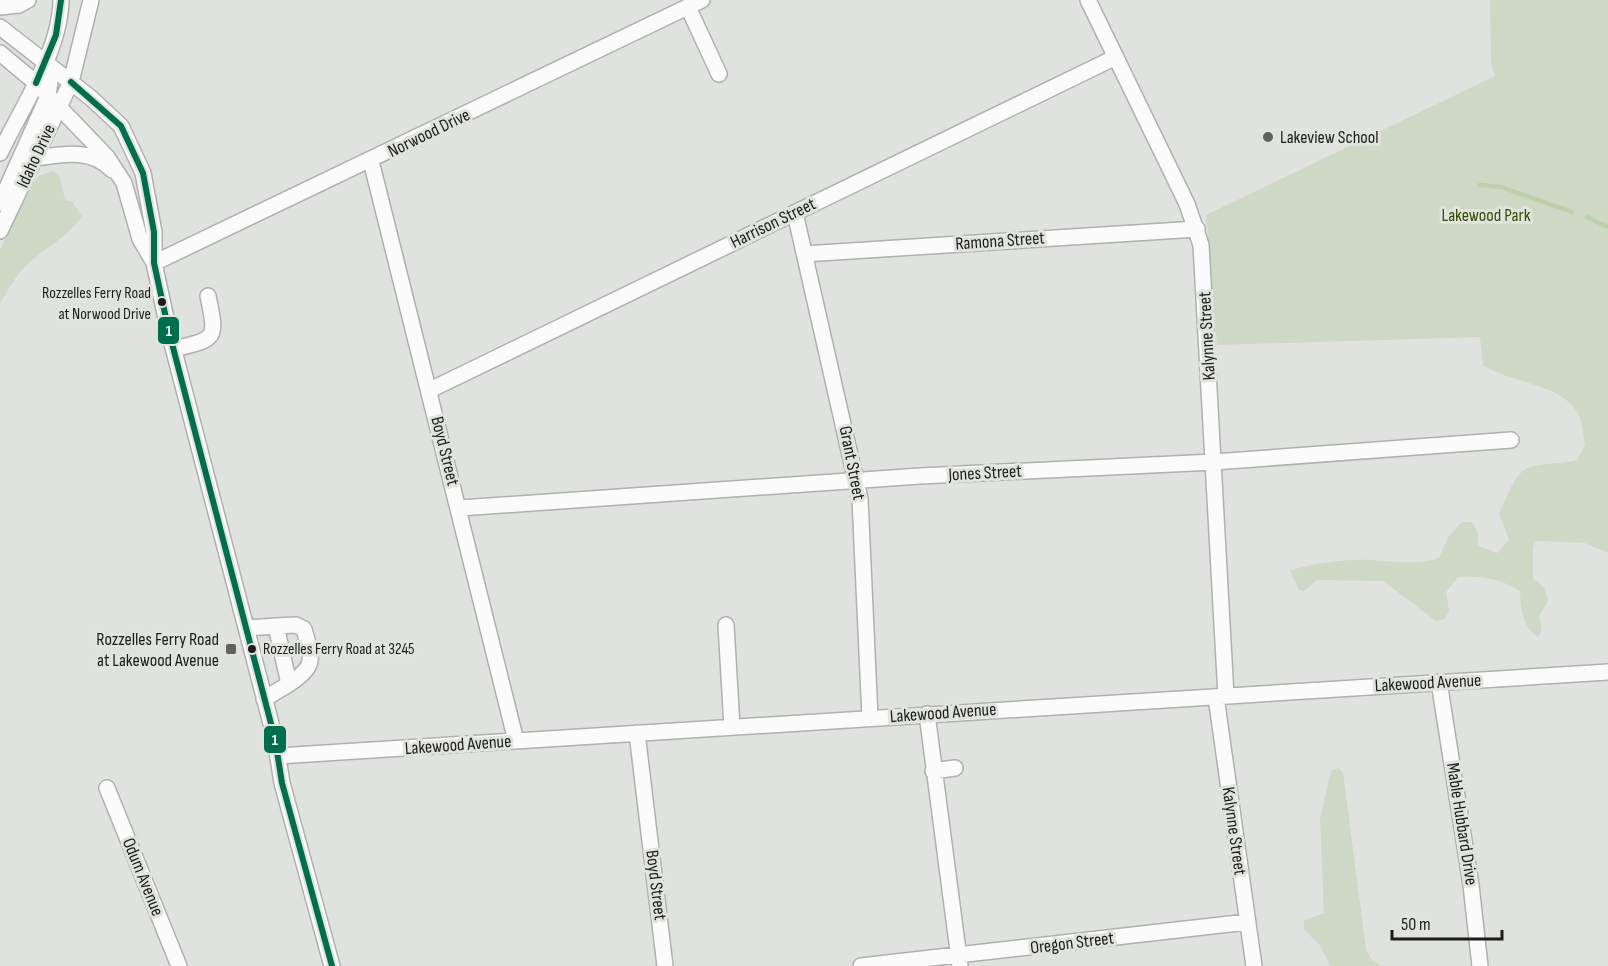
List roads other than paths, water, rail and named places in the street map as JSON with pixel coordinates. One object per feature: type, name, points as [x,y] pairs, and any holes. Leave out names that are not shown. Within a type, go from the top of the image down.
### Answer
[{"type":"street","points":[[0,7],[19,5],[28,0]]},
{"type":"street","name":"Idaho Drive","points":[[0,153],[46,63],[56,35],[61,0]]},
{"type":"street","name":"Idaho Drive","points":[[0,231],[36,158],[53,102],[71,82],[91,0]]},
{"type":"street","name":"Kalynne Street","points":[[1088,0],[1197,228],[1204,276],[1214,462],[1221,696],[1254,966]]},
{"type":"street","points":[[695,3],[719,74]]},
{"type":"street","name":"Norwood Drive","points":[[154,263],[371,161],[695,3]]},
{"type":"street","points":[[0,27],[71,82],[121,126],[143,173],[154,232],[154,263],[174,349],[264,699],[282,783],[332,966]]},
{"type":"street","points":[[0,53],[36,83],[107,157],[124,183],[140,239],[154,263]]},
{"type":"street","name":"Harrison Street","points":[[430,390],[1116,57]]},
{"type":"street","points":[[0,203],[53,102],[51,74],[46,63]]},
{"type":"street","points":[[36,158],[76,152],[107,164],[124,183]]},
{"type":"street","name":"Boyd Street","points":[[371,161],[460,508],[516,741]]},
{"type":"street","name":"Grant Street","points":[[795,213],[860,499],[870,718]]},
{"type":"street","name":"Ramona Street","points":[[804,254],[1197,228]]},
{"type":"street","points":[[174,349],[204,342],[211,335],[214,328],[208,296]]},
{"type":"street","name":"Jones Street","points":[[460,508],[857,480],[1214,462],[1511,440]]},
{"type":"street","points":[[246,627],[296,625],[304,629],[312,658],[307,672],[264,699]]},
{"type":"street","points":[[726,625],[732,727]]},
{"type":"street","points":[[276,626],[289,684]]},
{"type":"street","name":"Lakewood Avenue","points":[[278,756],[1608,672]]},
{"type":"street","name":"Mable Hubbard Drive","points":[[1439,682],[1472,885],[1480,966]]},
{"type":"street","points":[[927,714],[959,961]]},
{"type":"street","name":"Boyd Street","points":[[637,733],[665,966]]},
{"type":"street","points":[[933,771],[955,768]]},
{"type":"street","name":"Odum Avenue","points":[[107,788],[179,966]]},
{"type":"street","name":"Oregon Street","points":[[861,966],[959,961],[1247,922]]},
{"type":"waterway","points":[[1480,185],[1501,187],[1572,212]]},
{"type":"waterway","points":[[1587,217],[1608,227]]},
{"type":"place","name":"Lakeview School","points":[[1268,137]]},
{"type":"place","name":"Rozzelles Ferry Road at Norwood Drive","points":[[162,302]]},
{"type":"place","name":"Rozzelles Ferry Road at Lakewood Avenue","points":[[231,649]]},
{"type":"place","name":"Rozzelles Ferry Road at 3245","points":[[252,649]]},
{"type":"park label","name":"Lakewood Park","points":[[1486,215]]}]
